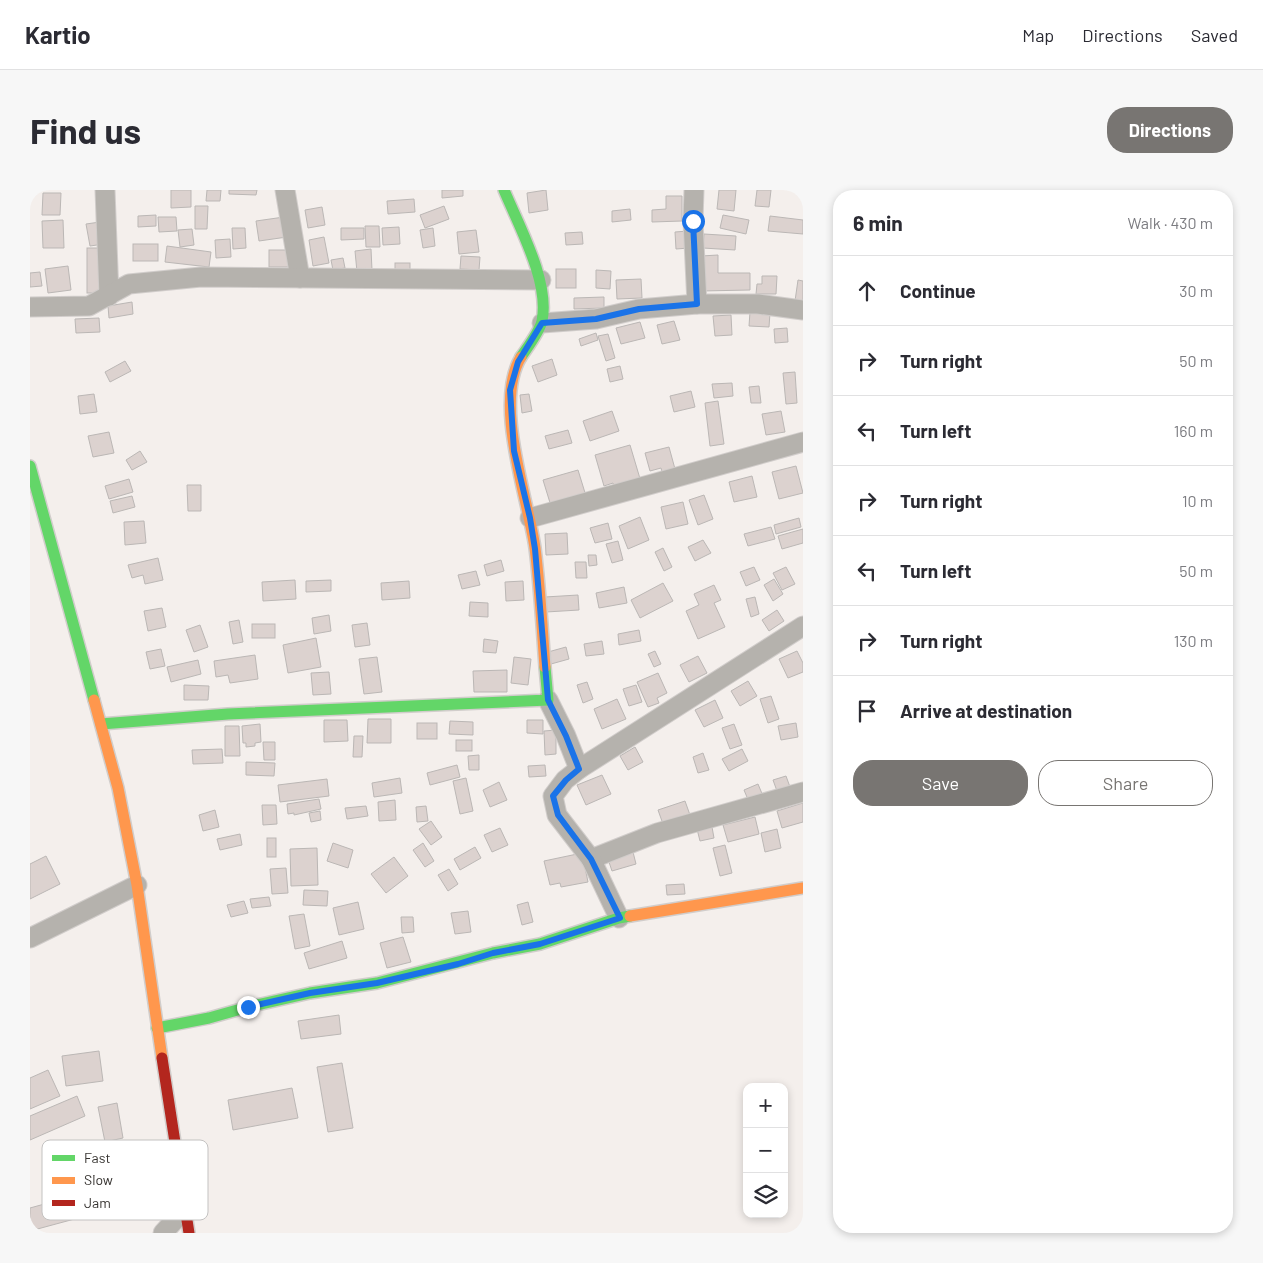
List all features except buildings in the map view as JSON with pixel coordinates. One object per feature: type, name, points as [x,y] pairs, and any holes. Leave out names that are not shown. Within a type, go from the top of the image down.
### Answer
[{"type":"street","points":[[104,190],[110,296]]},
{"type":"street","points":[[285,190],[300,278]]},
{"type":"street","points":[[504,190],[540,280],[544,301],[542,323],[518,362],[510,390],[514,451],[530,518],[535,549],[548,700],[566,736],[579,769]]},
{"type":"street","points":[[694,190],[693,221],[697,304]]},
{"type":"street","points":[[30,307],[89,306],[129,284],[201,277],[540,280]]},
{"type":"street","points":[[542,323],[596,319],[639,309],[697,304],[758,304],[803,310]]},
{"type":"street","points":[[530,518],[803,442]]},
{"type":"street","points":[[30,466],[118,788],[137,886],[174,1140]]},
{"type":"street","points":[[620,918],[591,859],[558,815],[553,796],[566,780],[579,769],[803,626]]},
{"type":"street","points":[[100,724],[228,714],[548,700]]},
{"type":"street","points":[[591,859],[657,833],[803,792]]},
{"type":"street","points":[[30,938],[137,886]]},
{"type":"street","points":[[157,1028],[208,1018],[310,993],[386,981],[458,964],[493,953],[540,944],[620,918],[803,888]]},
{"type":"street","points":[[163,1233],[175,1220]]},
{"type":"street","points":[[187,1220],[189,1233]]},
{"type":"traffic: fast","points":[[504,190],[532,254],[542,289],[541,325],[521,357]]},
{"type":"traffic: fast","points":[[30,466],[94,700]]},
{"type":"traffic: fast","points":[[101,724],[228,714],[548,700],[545,667]]},
{"type":"traffic: fast","points":[[157,1028],[209,1018],[310,993],[377,983],[493,953],[540,944],[630,916]]},
{"type":"traffic: slow","points":[[521,357],[513,376],[510,399],[511,424],[535,548],[545,667]]},
{"type":"traffic: slow","points":[[94,700],[118,788],[137,885],[162,1058]]},
{"type":"traffic: slow","points":[[630,916],[803,888]]},
{"type":"traffic: jam","points":[[162,1058],[175,1140]]},
{"type":"traffic: jam","points":[[187,1220],[189,1233]]},
{"type":"route","points":[[248,1007],[310,993],[377,983],[458,964],[493,953],[540,944],[620,918],[591,859],[558,815],[553,796],[566,780],[579,769],[566,736],[548,700],[535,549],[530,518],[514,451],[510,390],[518,362],[542,323],[596,319],[639,309],[697,304],[693,221]]}]
